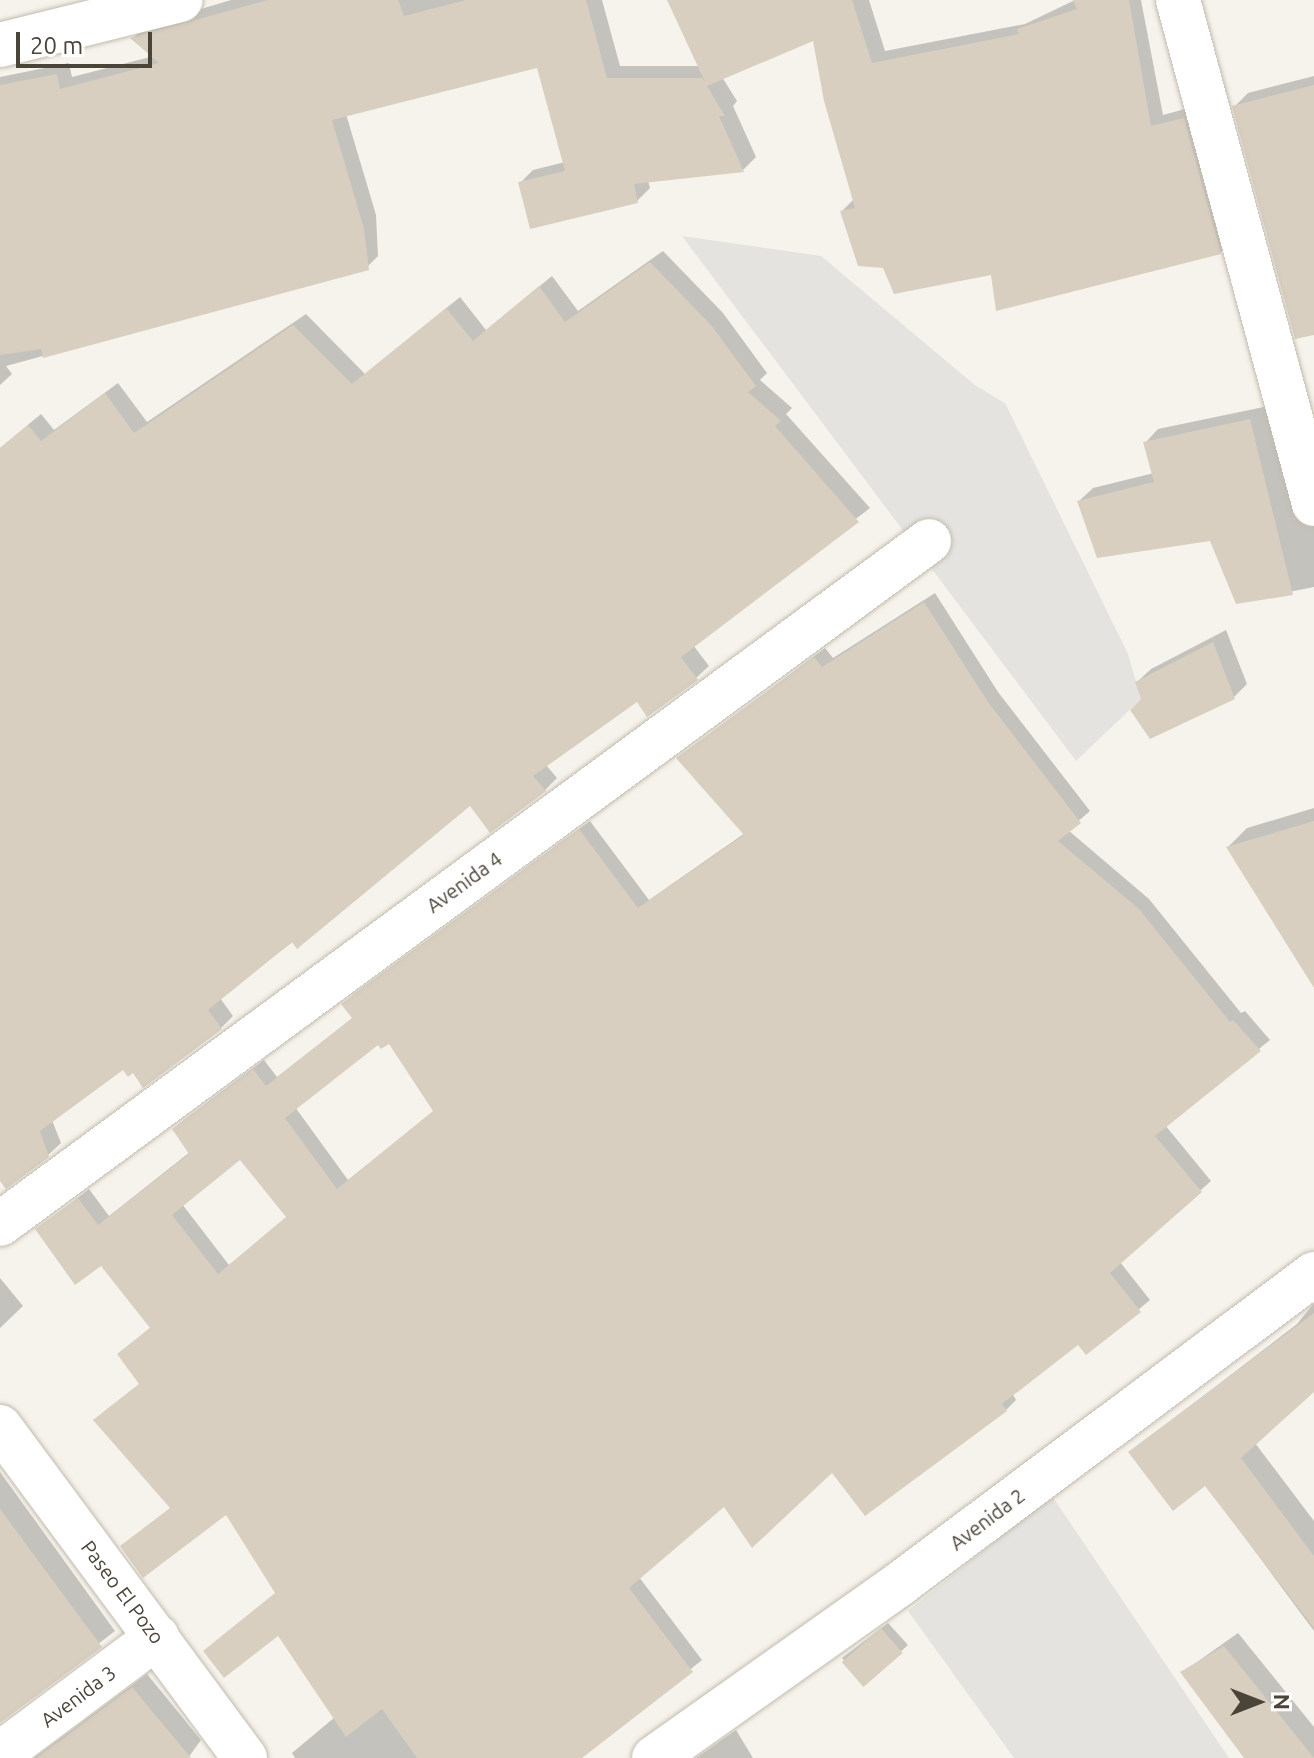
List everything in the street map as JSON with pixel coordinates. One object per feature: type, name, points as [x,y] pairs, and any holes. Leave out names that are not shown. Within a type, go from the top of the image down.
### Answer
[{"type":"street","points":[[0,45],[180,0]]},
{"type":"street","points":[[1178,0],[1314,504]]},
{"type":"street","name":"Avenida 4","points":[[0,1224],[929,541]]},
{"type":"street","name":"Avenida 2","points":[[654,1758],[901,1583],[1314,1274]]},
{"type":"street","name":"Paseo El Pozo","points":[[0,1427],[245,1758]]},
{"type":"street","name":"Avenida 3","points":[[0,1754],[157,1637]]},
{"type":"shaded area","points":[[682,236],[821,256],[976,386],[1005,403],[1128,654],[1141,699],[1076,761]]},
{"type":"shaded area","points":[[1052,1496],[1229,1758],[1014,1758],[908,1611]]},
{"type":"building","points":[[268,0],[398,0],[404,16],[466,0],[586,0],[607,78],[702,78],[705,82],[667,0],[852,0],[872,63],[1019,34],[1017,29],[1077,9],[1073,0],[1129,0],[1151,126],[1184,118],[1221,254],[996,311],[991,275],[894,294],[883,268],[858,266],[840,211],[855,208],[824,101],[813,41],[707,86],[725,116],[719,116],[744,172],[634,184],[638,203],[530,229],[518,182],[565,171],[537,68],[332,120],[364,229],[369,270],[43,358],[41,349],[0,355],[0,85],[57,74],[60,89],[159,63],[130,38]]},
{"type":"building","points":[[1314,85],[1314,335],[1295,339],[1232,106]]},
{"type":"building","points":[[650,262],[711,325],[756,386],[748,392],[781,421],[775,426],[859,522],[681,657],[698,680],[647,717],[637,702],[533,776],[546,791],[490,833],[470,806],[297,949],[292,942],[208,1010],[222,1029],[143,1088],[133,1073],[128,1077],[123,1070],[40,1131],[49,1157],[6,1189],[0,1181],[0,448],[28,425],[41,441],[105,393],[134,433],[293,325],[352,384],[446,308],[473,341],[539,286],[565,322]]},
{"type":"building","points":[[1250,419],[1293,595],[1236,604],[1210,541],[1097,558],[1077,501],[1154,482],[1143,442]]},
{"type":"building","points":[[924,602],[988,702],[1081,823],[1058,841],[1139,909],[1230,1022],[1233,1020],[1261,1051],[1155,1136],[1202,1192],[1110,1273],[1141,1312],[1086,1355],[1078,1345],[1002,1404],[1007,1411],[865,1516],[832,1473],[752,1548],[724,1507],[629,1588],[693,1672],[582,1758],[417,1758],[382,1709],[346,1737],[278,1636],[224,1678],[203,1651],[275,1593],[226,1515],[143,1578],[120,1546],[170,1508],[93,1420],[139,1384],[117,1354],[150,1328],[101,1266],[75,1285],[35,1229],[78,1198],[98,1225],[189,1154],[172,1129],[253,1069],[266,1086],[352,1018],[341,1004],[579,829],[638,908],[744,835],[676,758],[814,657],[822,667]],"holes":[[[389,1044],[433,1111],[337,1189],[285,1118],[378,1045],[381,1049]],[[240,1160],[286,1217],[218,1274],[172,1215]]]},
{"type":"building","points":[[1213,642],[1235,699],[1150,739],[1130,710],[1141,699],[1135,682]]},
{"type":"building","points":[[1314,821],[1314,988],[1226,847]]},
{"type":"building","points":[[1314,1313],[1314,1392],[1241,1458],[1314,1556],[1314,1628],[1205,1486],[1173,1511],[1128,1452]]},
{"type":"building","points":[[0,1509],[102,1647],[0,1723]]},
{"type":"building","points":[[881,1628],[903,1653],[863,1687],[842,1662]]},
{"type":"building","points":[[1224,1646],[1314,1758],[1244,1758],[1180,1672]]},
{"type":"building","points":[[132,1687],[191,1758],[36,1758]]}]
